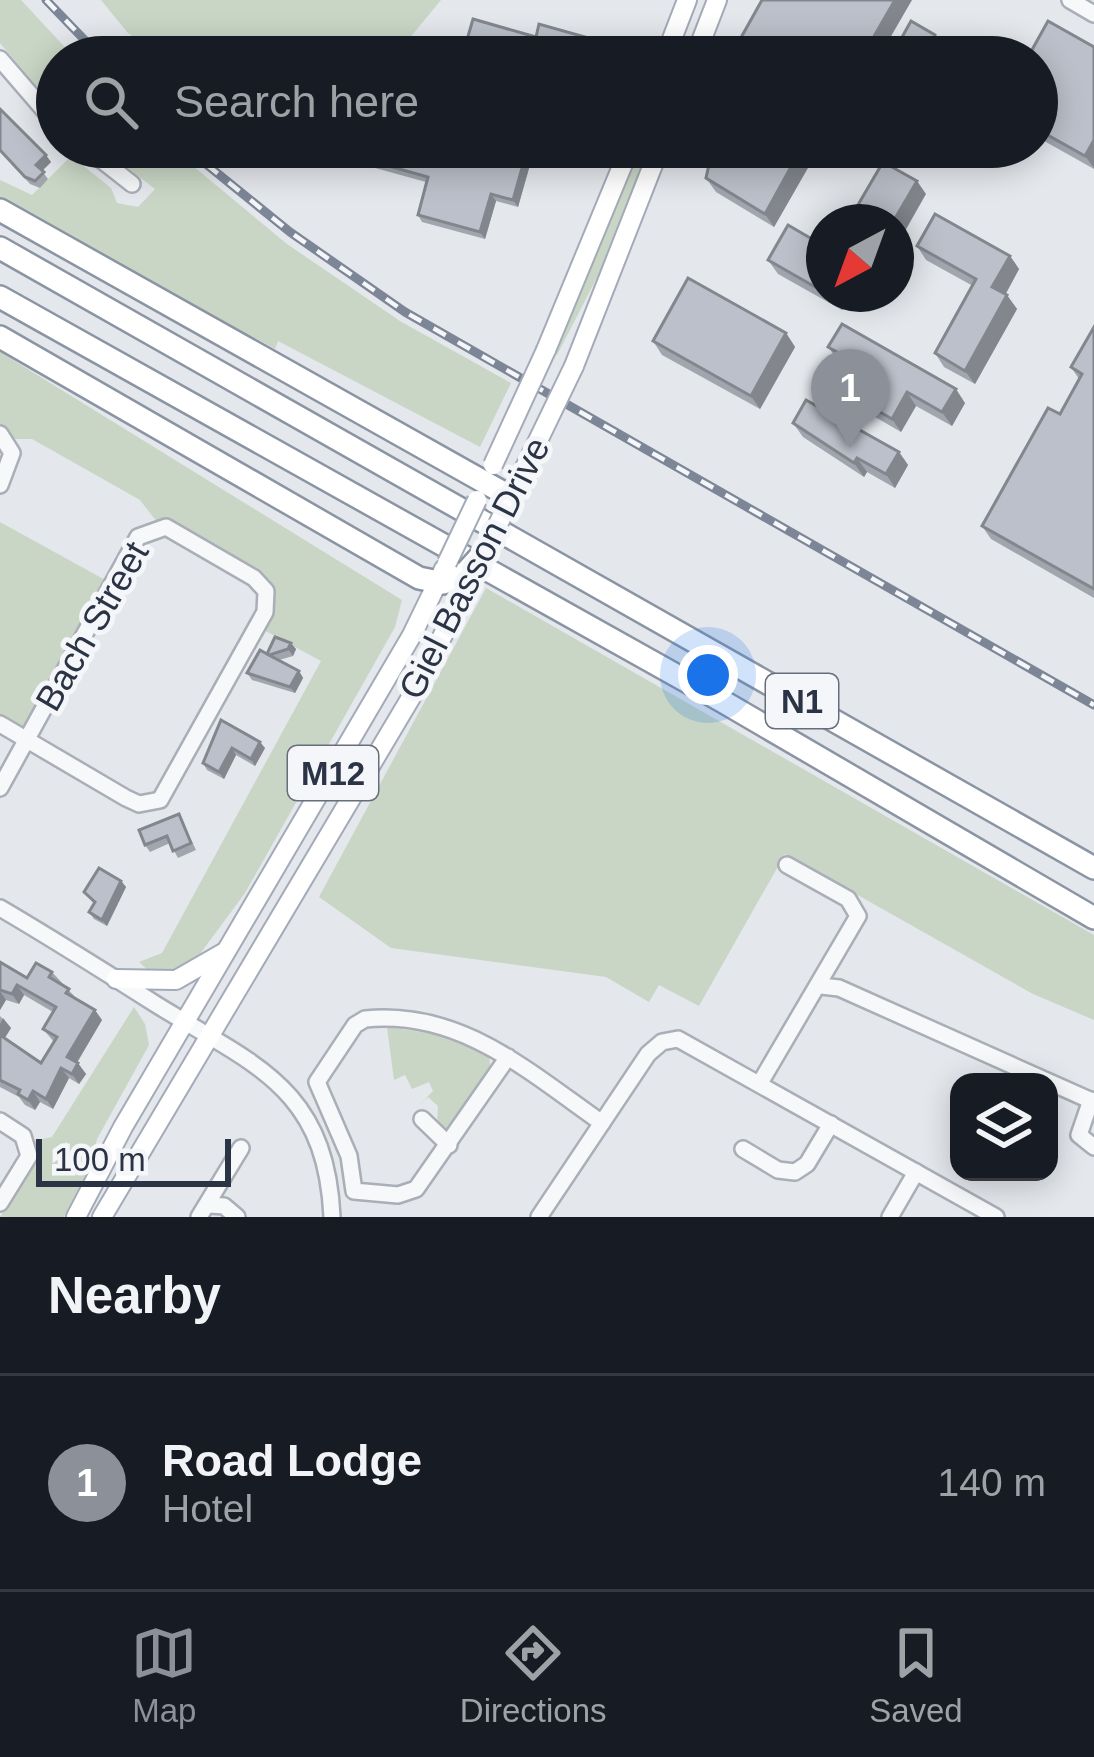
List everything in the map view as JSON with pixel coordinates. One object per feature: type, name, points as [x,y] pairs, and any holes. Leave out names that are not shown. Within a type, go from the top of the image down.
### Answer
[{"type":"highway","points":[[0,211],[510,498]]},
{"type":"highway","name":"N1","points":[[0,248],[1094,868]]},
{"type":"highway","name":"N1","points":[[0,297],[722,701],[1094,918]]},
{"type":"highway","points":[[0,337],[419,578],[456,573],[485,551]]},
{"type":"main road","points":[[673,36],[687,0]]},
{"type":"main road","points":[[702,36],[717,0]]},
{"type":"main road","name":"Giel Basson Drive","points":[[102,1217],[429,665],[485,482],[621,168]]},
{"type":"main road","name":"Giel Basson Drive","points":[[485,551],[574,366],[652,168]]},
{"type":"main road","name":"Giel Basson Drive","points":[[76,1217],[186,1021],[456,573]]},
{"type":"main road","points":[[116,979],[181,979],[229,949]]},
{"type":"street","points":[[1070,0],[1094,14]]},
{"type":"street","points":[[0,59],[36,100]]},
{"type":"street","points":[[112,168],[132,184]]},
{"type":"street","points":[[0,434],[12,453],[0,485]]},
{"type":"street","name":"Bach Street","points":[[0,788],[26,740],[138,537],[166,527],[254,578],[268,598],[165,795],[139,804],[26,740]]},
{"type":"street","points":[[0,724],[26,740]]},
{"type":"street","points":[[760,1082],[856,923],[858,909],[788,866]]},
{"type":"street","points":[[0,908],[268,1070],[303,1110],[328,1167],[332,1217]]},
{"type":"street","points":[[820,986],[839,988],[1092,1101],[1079,1135],[1094,1148]]},
{"type":"street","points":[[508,1057],[416,1189],[398,1195],[359,1194],[352,1185],[350,1156],[320,1096],[321,1073],[355,1024],[375,1018],[462,1030],[508,1057],[602,1123]]},
{"type":"street","points":[[539,1217],[648,1054],[662,1042],[678,1039],[996,1217]]},
{"type":"street","points":[[422,1119],[448,1145]]},
{"type":"street","points":[[0,1120],[22,1136],[28,1162],[0,1203]]},
{"type":"street","points":[[743,1149],[778,1170],[795,1172],[807,1164],[831,1124]]},
{"type":"street","points":[[204,1211],[241,1148]]},
{"type":"street","points":[[890,1217],[916,1172]]},
{"type":"street","points":[[204,1211],[224,1206],[237,1217]]},
{"type":"green space","points":[[0,0],[21,0],[54,36],[36,36],[36,86],[0,43]]},
{"type":"green space","points":[[101,0],[441,0],[411,36],[132,36]]},
{"type":"green space","points":[[59,168],[86,168],[111,188],[117,203],[138,207],[155,189],[128,168],[195,168],[287,244],[400,321],[511,383],[480,447],[278,341],[275,349],[0,200],[0,180],[32,195]]},
{"type":"green space","points":[[632,168],[643,168],[606,260],[557,355]]},
{"type":"green space","points":[[0,352],[402,600],[395,627],[245,893],[194,962],[180,971],[151,973],[139,962],[162,953],[321,661],[262,629],[272,612],[271,589],[157,522],[140,500],[32,439],[14,439],[0,428]]},
{"type":"green space","points":[[0,522],[107,581],[27,724],[19,727],[0,718]]},
{"type":"green space","points":[[486,588],[1094,935],[1094,1020],[1033,994],[785,854],[699,1006],[659,985],[649,1002],[606,977],[391,948],[319,897]]},
{"type":"green space","points":[[134,1007],[145,1024],[149,1045],[97,1139],[91,1165],[64,1217],[0,1217],[34,1166],[33,1141],[52,1137]]},
{"type":"green space","points":[[387,1027],[462,1038],[489,1056],[491,1072],[449,1129],[437,1125],[438,1106],[428,1097],[419,1105],[433,1091],[429,1082],[412,1089],[405,1075],[394,1080]]},
{"type":"building","points":[[762,0],[895,0],[874,36],[742,36]]},
{"type":"building","points":[[473,19],[532,36],[468,36]]},
{"type":"building","points":[[911,21],[935,35],[935,36],[903,36]]},
{"type":"building","points":[[1048,21],[1094,47],[1094,140],[1085,156],[1058,141],[1058,36],[1040,36]]},
{"type":"building","points":[[539,24],[582,36],[536,36]]},
{"type":"building","points":[[0,109],[36,145],[36,168],[44,172],[35,181],[25,177],[0,150]]},
{"type":"building","points":[[396,168],[522,168],[513,200],[491,194],[480,232],[418,215],[428,177]]},
{"type":"building","points":[[708,168],[790,168],[765,214],[706,178]]},
{"type":"building","points":[[880,168],[894,168],[917,181],[904,204],[858,204]]},
{"type":"building","points":[[935,214],[1010,256],[992,287],[1007,295],[965,371],[935,353],[976,279],[917,246]]},
{"type":"building","points":[[788,225],[806,236],[806,282],[768,260]]},
{"type":"building","points":[[688,278],[786,333],[751,396],[653,341]]},
{"type":"building","points":[[842,324],[956,389],[942,412],[907,392],[892,419],[849,394],[864,367],[828,347]]},
{"type":"building","points":[[1094,327],[1094,589],[982,526],[1048,408],[1060,414],[1082,374],[1071,367]]},
{"type":"building","points":[[806,400],[899,452],[886,474],[857,458],[854,463],[793,423]]},
{"type":"building","points":[[275,637],[291,643],[288,649],[269,655],[299,671],[290,687],[247,673],[260,650],[267,654]]},
{"type":"building","points":[[221,720],[260,742],[251,759],[232,748],[219,772],[203,763]]},
{"type":"building","points":[[179,814],[191,843],[173,851],[167,836],[145,845],[139,830]]},
{"type":"building","points":[[99,868],[121,881],[102,920],[89,912],[95,902],[84,892]]},
{"type":"building","points":[[0,962],[27,978],[36,963],[69,989],[66,993],[95,1010],[67,1057],[78,1063],[72,1074],[61,1068],[46,1099],[33,1091],[28,1100],[0,1080],[0,1035],[41,1063],[57,1037],[43,1029],[56,1007],[17,985],[12,994],[0,990]]},
{"type":"railway","points":[[46,0],[81,36]]},
{"type":"railway","points":[[211,168],[290,232],[405,312],[1094,705]]},
{"type":"place","name":"Road Lodge","points":[[850,448]]}]
